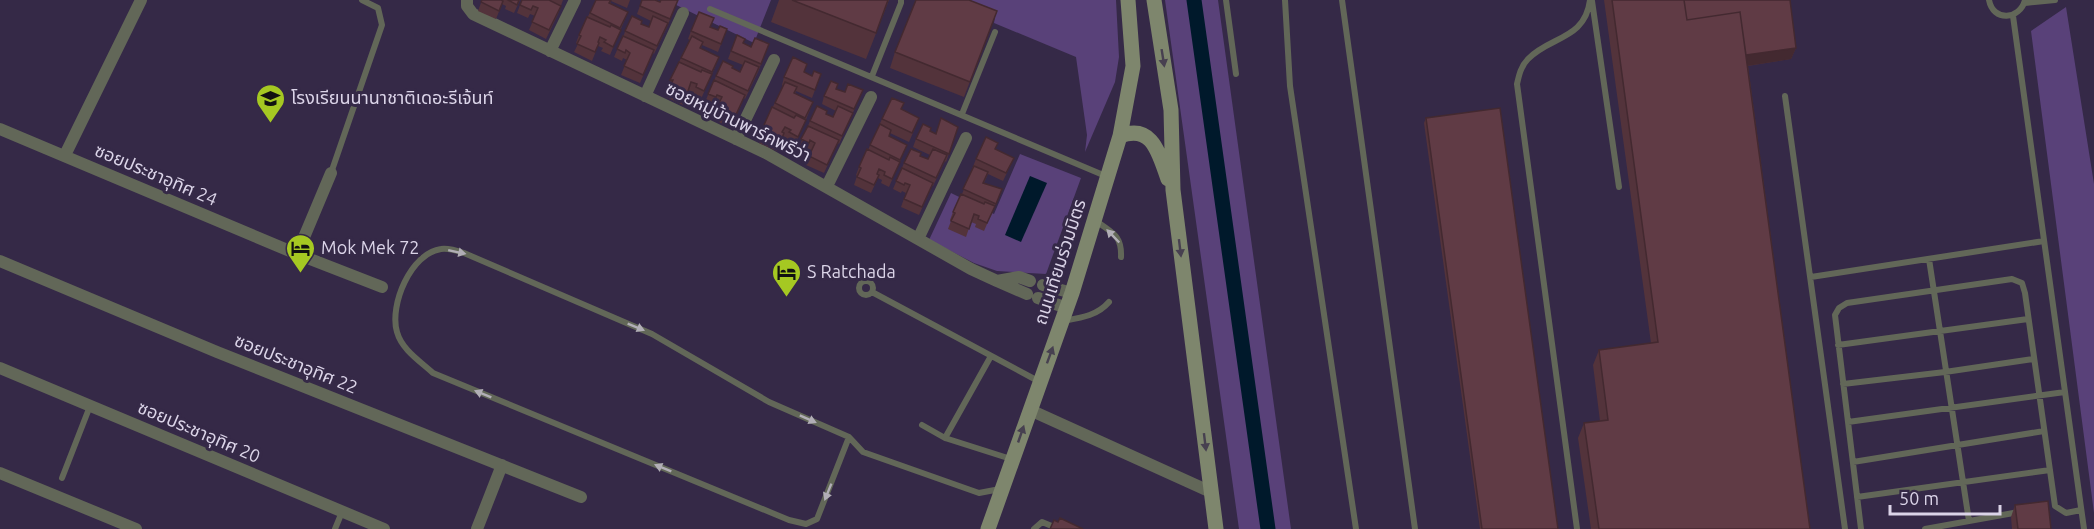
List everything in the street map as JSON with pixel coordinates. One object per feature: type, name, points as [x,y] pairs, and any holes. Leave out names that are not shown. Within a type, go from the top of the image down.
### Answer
[{"type":"street","points":[[65,155],[141,0]]},
{"type":"street","name":"ซอยหมู่บ้านพาร์คพรีว่า","points":[[467,0],[467,6],[473,14],[766,153],[971,269],[1033,296],[1067,307]]},
{"type":"street","points":[[550,51],[575,0]]},
{"type":"street","name":"ถนนเทียมร่วมมิตร","points":[[988,529],[1067,307],[1120,136],[1133,66],[1128,0]]},
{"type":"street","points":[[1154,0],[1171,110],[1173,190],[1216,529]]},
{"type":"street","points":[[645,96],[682,13]]},
{"type":"street","points":[[736,139],[774,60]]},
{"type":"street","points":[[827,186],[871,97]]},
{"type":"street","name":"ซอยประชาอุทิศ 24","points":[[0,129],[297,254],[382,287]]},
{"type":"street","points":[[1120,136],[1139,133],[1154,142],[1173,190]]},
{"type":"street","points":[[918,239],[966,138]]},
{"type":"street","points":[[297,254],[331,173]]},
{"type":"street","name":"ซอยประชาอุทิศ 22","points":[[0,261],[218,352],[581,497]]},
{"type":"street","name":"ซอยหมู่บ้านพาร์คพรีว่า","points":[[997,281],[1019,277],[1030,281]]},
{"type":"street","points":[[1044,285],[1067,307]]},
{"type":"street","name":"ซอยประชาอุทิศ 20","points":[[0,368],[384,529]]},
{"type":"street","points":[[1030,410],[1211,492]]},
{"type":"street","points":[[477,529],[502,465]]},
{"type":"street","points":[[0,474],[136,529]]},
{"type":"lane","points":[[331,173],[382,25],[378,8],[362,0]]},
{"type":"lane","points":[[872,76],[901,0]]},
{"type":"lane","points":[[1226,0],[1236,74]]},
{"type":"lane","points":[[1285,0],[1290,86],[1356,529]]},
{"type":"lane","points":[[1342,0],[1415,529]]},
{"type":"lane","points":[[1591,0],[1619,187]]},
{"type":"lane","points":[[1577,529],[1517,84],[1523,65],[1529,57],[1578,27],[1585,17],[1591,0]]},
{"type":"lane","points":[[1989,0],[1990,6],[2004,16],[2013,16],[2020,11],[2025,2],[2055,0]]},
{"type":"lane","points":[[710,9],[1108,177]]},
{"type":"lane","points":[[2013,16],[2084,529]]},
{"type":"lane","points":[[962,114],[995,32]]},
{"type":"lane","points":[[1785,96],[1845,529]]},
{"type":"lane","points":[[1095,220],[1118,237],[1121,257]]},
{"type":"lane","points":[[1811,277],[2044,241]]},
{"type":"lane","points":[[849,437],[817,519],[806,524],[789,520],[433,373],[406,349],[397,332],[394,313],[399,293],[416,263],[430,254],[441,249],[464,253],[652,334],[769,402],[849,437],[863,452],[979,494],[1002,489]]},
{"type":"lane","points":[[1929,259],[1969,521]]},
{"type":"lane","points":[[1862,529],[1834,315],[1847,303],[2012,279],[2022,284],[2025,293],[2055,506]]},
{"type":"lane","points":[[382,287],[399,293]]},
{"type":"lane","points":[[872,292],[1040,382]]},
{"type":"lane","points":[[1067,307],[1086,317],[1103,309],[1109,302]]},
{"type":"lane","points":[[1838,345],[2028,319]]},
{"type":"lane","points":[[945,438],[991,356]]},
{"type":"lane","points":[[1843,384],[2033,359]]},
{"type":"lane","points":[[1848,422],[2065,392]]},
{"type":"lane","points":[[62,478],[90,406]]},
{"type":"lane","points":[[922,425],[945,438],[1012,459]]},
{"type":"lane","points":[[1853,462],[2044,431]]},
{"type":"lane","points":[[1857,497],[2049,470]]},
{"type":"lane","points":[[2044,508],[2055,506],[2066,513],[2081,510]]},
{"type":"lane","points":[[335,529],[342,511]]},
{"type":"lane","points":[[1925,529],[2022,512]]},
{"type":"lane","points":[[1035,529],[1042,522],[1059,529]]},
{"type":"shaded area","points":[[666,0],[771,0],[754,43]]},
{"type":"shaded area","points":[[952,0],[1116,0],[1119,57],[1115,82],[1085,152],[1087,135],[1076,57],[994,23],[995,17]]},
{"type":"shaded area","points":[[1165,0],[1218,0],[1291,529],[1239,529]]},
{"type":"shaded area","points":[[2066,7],[2094,184],[2094,513],[2031,31]]},
{"type":"shaded area","points":[[1020,154],[1081,178],[1046,274],[997,271],[974,263],[929,240],[951,193],[994,214]]},
{"type":"water","points":[[1030,176],[1047,183],[1021,242],[1005,235]]},
{"type":"building","points":[[482,0],[503,1],[499,11],[481,2]]},
{"type":"building","points":[[508,0],[519,0],[517,5]]},
{"type":"building","points":[[522,0],[549,0],[561,6],[549,30],[532,22],[538,8],[533,6],[531,10],[520,5]]},
{"type":"building","points":[[596,0],[611,0],[609,3],[628,12],[620,28],[590,13]]},
{"type":"building","points":[[642,0],[660,2],[661,0],[678,0],[670,19],[640,6]]},
{"type":"building","points":[[792,0],[888,0],[876,33]]},
{"type":"building","points":[[916,0],[969,0],[997,11],[970,82],[895,52]]},
{"type":"building","points":[[1612,0],[1684,0],[1687,20],[1740,12],[1810,529],[1599,529],[1584,423],[1608,420],[1599,350],[1658,342]]},
{"type":"building","points":[[1684,0],[1790,0],[1796,48],[1746,55],[1740,12],[1687,20]]},
{"type":"building","points":[[699,12],[714,18],[710,27],[718,30],[720,26],[727,29],[721,44],[691,31]]},
{"type":"building","points":[[632,16],[642,21],[641,24],[649,27],[653,16],[668,23],[657,46],[625,31]]},
{"type":"building","points":[[587,17],[621,30],[613,47],[600,37],[595,52],[577,44]]},
{"type":"building","points":[[737,35],[745,39],[743,43],[751,47],[755,38],[769,44],[761,64],[731,51]]},
{"type":"building","points":[[623,36],[654,50],[643,75],[624,66],[630,53],[617,49]]},
{"type":"building","points":[[692,36],[703,42],[700,48],[719,57],[712,72],[681,58]]},
{"type":"building","points":[[793,57],[807,64],[804,72],[812,76],[814,71],[821,74],[815,90],[784,77]]},
{"type":"building","points":[[723,61],[740,72],[745,61],[759,67],[748,91],[716,76]]},
{"type":"building","points":[[679,62],[701,72],[702,70],[712,74],[704,91],[691,82],[686,97],[669,89],[673,80],[670,80]]},
{"type":"building","points":[[714,80],[745,95],[734,119],[715,111],[722,97],[708,94]]},
{"type":"building","points":[[831,81],[838,84],[836,89],[845,92],[848,84],[863,90],[854,109],[824,96]]},
{"type":"building","points":[[785,82],[797,87],[794,93],[813,102],[805,118],[775,103]]},
{"type":"building","points":[[892,98],[904,103],[901,109],[919,118],[912,133],[882,119]]},
{"type":"building","points":[[817,106],[833,117],[838,106],[853,113],[842,136],[810,121]]},
{"type":"building","points":[[772,107],[794,118],[796,115],[806,120],[798,137],[785,127],[780,143],[762,135]]},
{"type":"building","points":[[1500,108],[1558,529],[1482,529],[1426,118]]},
{"type":"building","points":[[941,118],[958,127],[949,154],[916,139],[923,124],[936,134]]},
{"type":"building","points":[[880,124],[891,130],[889,136],[907,145],[900,160],[870,145]]},
{"type":"building","points":[[808,126],[839,140],[827,165],[809,156],[815,143],[801,139]]},
{"type":"building","points":[[986,137],[998,143],[995,149],[1014,158],[1006,173],[976,159]]},
{"type":"building","points":[[867,149],[889,160],[890,157],[900,162],[892,179],[879,169],[874,185],[857,177]]},
{"type":"building","points":[[911,149],[928,159],[933,149],[947,155],[936,178],[904,163]]},
{"type":"building","points":[[974,166],[988,172],[983,183],[1002,189],[996,204],[963,189]]},
{"type":"building","points":[[902,168],[933,183],[922,207],[904,199],[910,185],[896,181]]},
{"type":"building","points":[[961,194],[995,206],[987,223],[978,219],[979,216],[974,214],[969,229],[951,221]]},
{"type":"building","points":[[2048,501],[2051,529],[2018,529],[2015,505]]},
{"type":"building","points":[[1060,518],[1083,529],[1050,529],[1054,520],[1058,522]]},
{"type":"waterway","points":[[1194,0],[1268,529]]},
{"type":"place","name":"โรงเรียนนานาชาติเดอะรีเจ้นท์","points":[[270,124]]},
{"type":"place","name":"Mok Mek 72","points":[[300,274]]},
{"type":"place","name":"S Ratchada","points":[[786,298]]}]
